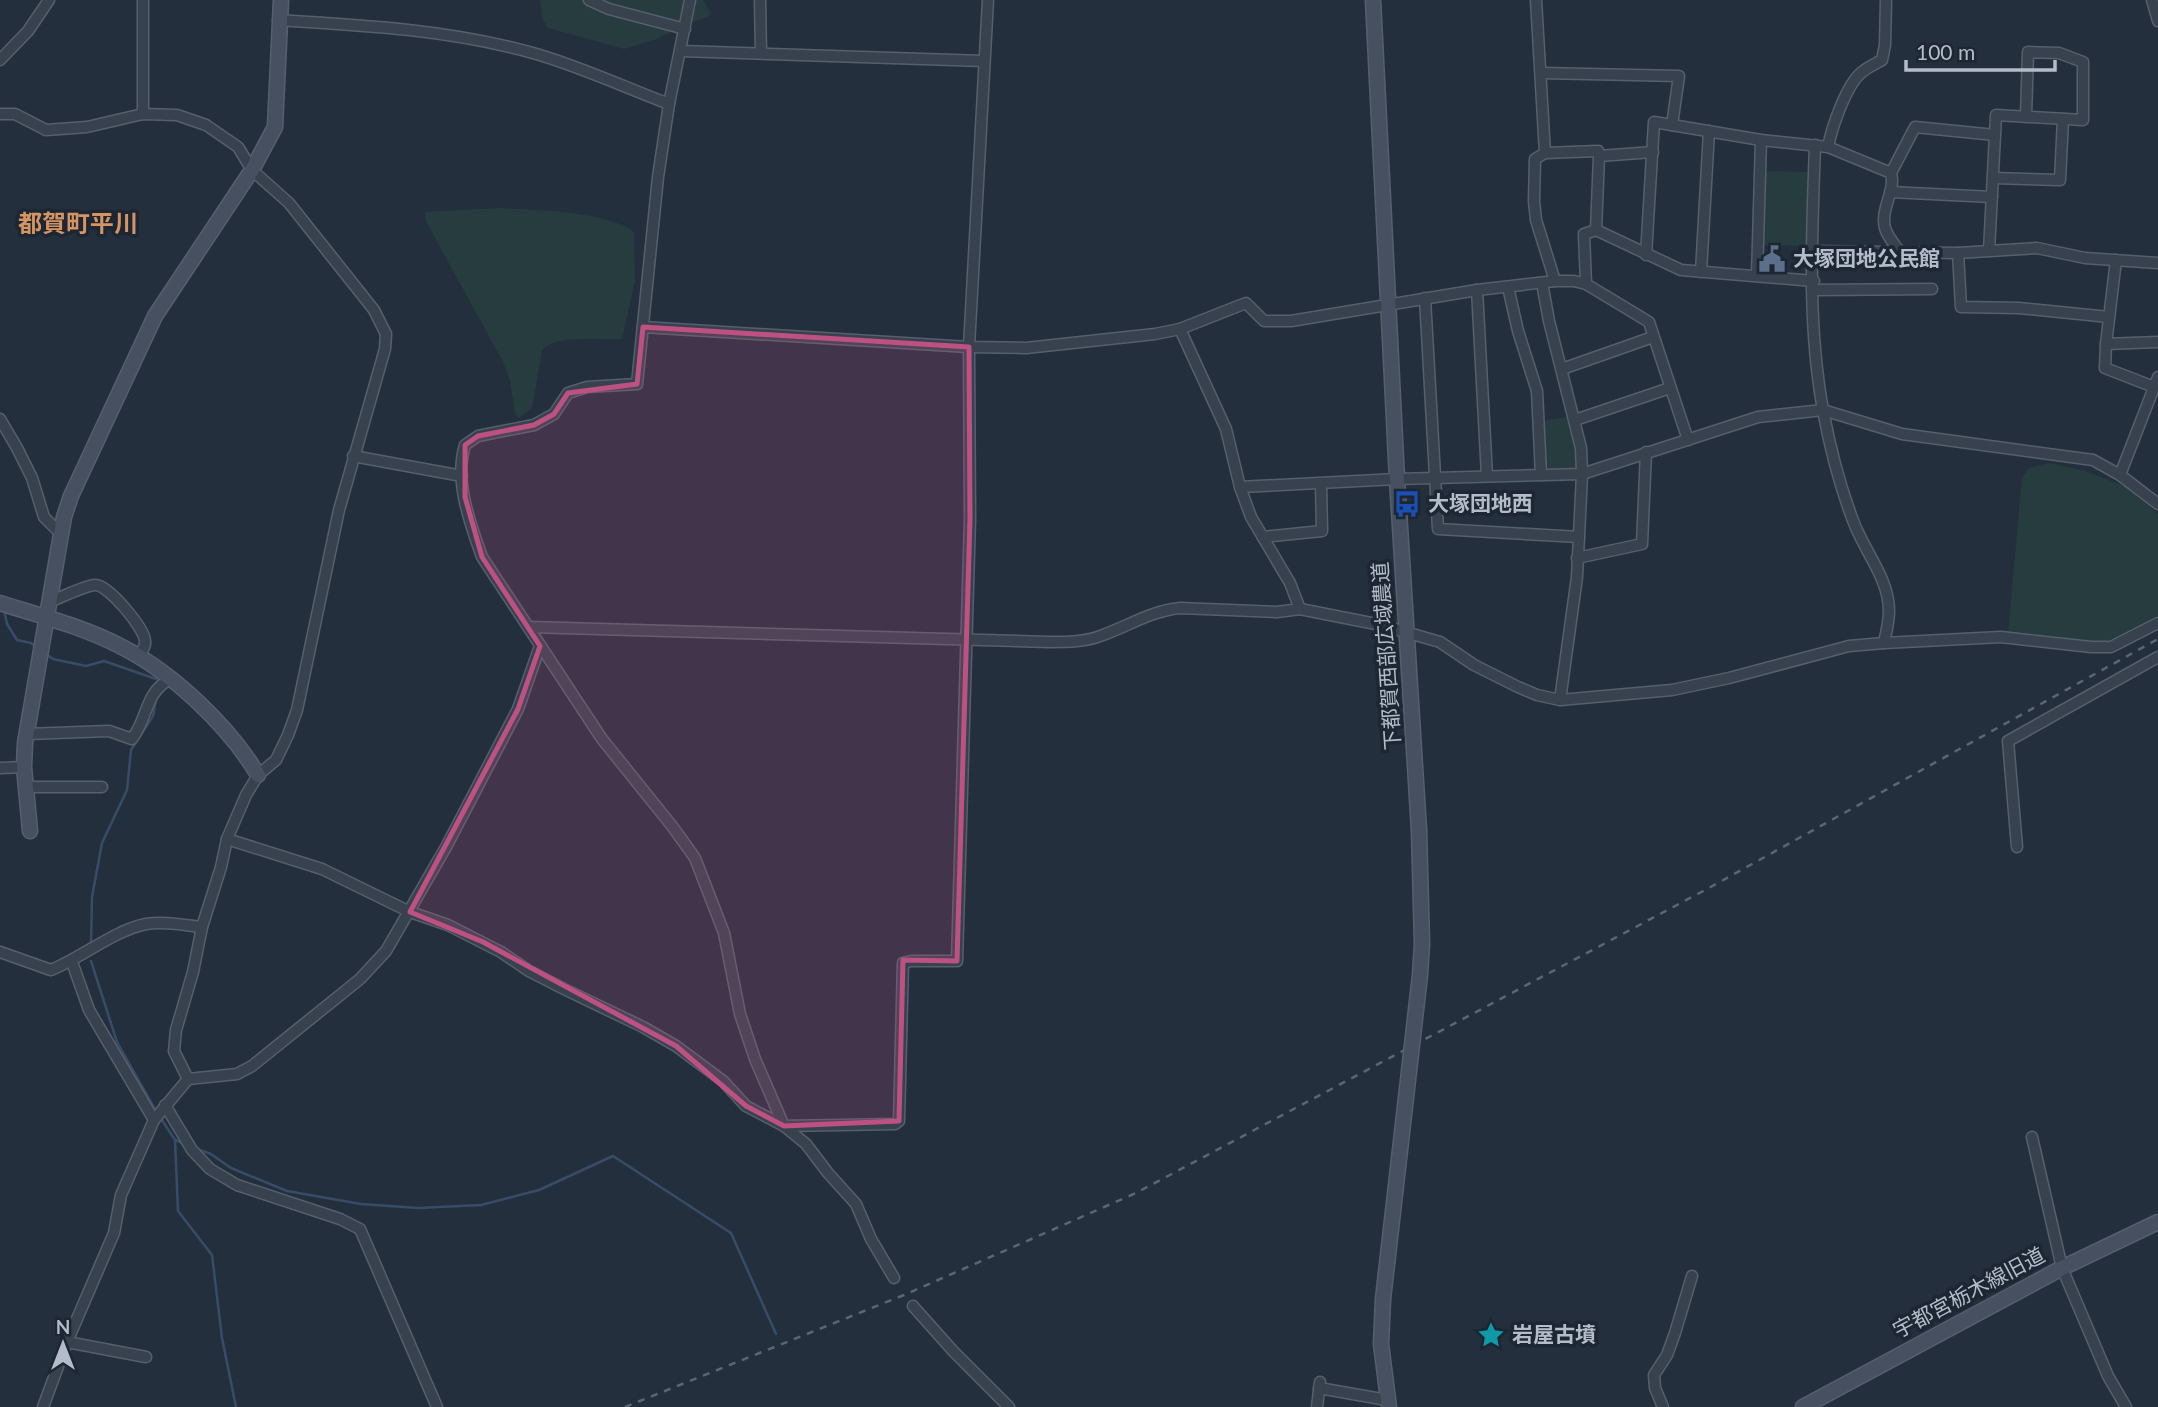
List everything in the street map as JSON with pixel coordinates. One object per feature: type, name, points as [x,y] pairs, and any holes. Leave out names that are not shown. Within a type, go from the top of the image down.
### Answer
[{"type":"street","points":[[0,60],[28,31],[49,0]]},
{"type":"street","points":[[143,0],[144,114]]},
{"type":"street","points":[[30,836],[24,767],[27,734],[60,533],[71,496],[155,316],[252,170],[275,127],[281,0]]},
{"type":"street","points":[[589,0],[609,9],[685,29]]},
{"type":"street","points":[[690,0],[669,104],[658,177],[636,384],[587,387],[568,393],[554,414],[534,425],[478,436],[465,445],[462,475],[471,527],[482,556],[602,739],[695,858],[724,933],[740,1014],[755,1059],[784,1126]]},
{"type":"street","points":[[760,0],[761,52]]},
{"type":"street","points":[[784,1126],[899,1122],[903,962],[957,961],[968,641],[969,347],[988,0]]},
{"type":"street","name":"下都賀西部広域農道","points":[[1373,0],[1422,917],[1420,975],[1383,1299],[1381,1344],[1388,1403]]},
{"type":"street","points":[[1536,0],[1545,153]]},
{"type":"street","points":[[1828,147],[1831,129],[1841,105],[1860,73],[1882,60],[1886,0]]},
{"type":"street","points":[[2152,0],[2158,21]]},
{"type":"street","points":[[278,20],[374,27],[484,41],[535,53],[669,104]]},
{"type":"street","points":[[681,51],[984,61]]},
{"type":"street","points":[[1989,251],[1996,115],[2026,117],[2082,120],[2083,62],[2059,53],[2028,52],[2026,117]]},
{"type":"street","points":[[1542,73],[1679,76],[1672,125]]},
{"type":"street","points":[[0,114],[15,114],[46,130],[87,127],[144,114],[177,115],[206,125],[239,147],[252,170],[289,203],[374,310],[386,334],[385,349],[339,510],[297,710],[276,760],[258,775],[246,795],[227,839],[202,927],[193,972],[176,1030],[174,1051],[188,1079]]},
{"type":"street","points":[[1993,178],[2060,180],[2063,119]]},
{"type":"street","points":[[1646,255],[1654,122],[1761,140],[1828,147],[1891,173]]},
{"type":"street","points":[[1900,252],[1885,229],[1884,215],[1893,181],[1891,173],[1914,127],[1995,135]]},
{"type":"street","points":[[1701,272],[1709,131]]},
{"type":"street","points":[[1756,276],[1761,140]]},
{"type":"street","points":[[1815,145],[1812,251],[1816,361],[1823,410],[1846,503],[1886,590],[1889,612],[1884,643]]},
{"type":"street","points":[[1555,281],[1541,239],[1534,201],[1535,159],[1545,153],[1598,151],[1596,230]]},
{"type":"street","points":[[1599,156],[1653,152]]},
{"type":"street","points":[[1890,192],[1992,197]]},
{"type":"street","points":[[1586,284],[1584,234],[1596,230],[1681,270],[1756,276],[1814,285],[1932,289]]},
{"type":"street","points":[[1812,251],[1958,253],[2037,248],[2085,258],[2158,263]]},
{"type":"street","points":[[1958,253],[1961,307],[2019,308],[2109,317]]},
{"type":"street","points":[[2116,260],[2105,368],[2156,382],[2120,475]]},
{"type":"street","points":[[643,327],[969,347],[1026,348],[1180,329],[1246,303],[1264,321],[1291,321],[1477,290],[1574,281],[1586,284],[1649,322],[1688,440]]},
{"type":"street","points":[[1542,283],[1581,448],[1579,537],[1573,612],[1560,700]]},
{"type":"street","points":[[1508,287],[1518,331],[1537,391],[1541,475]]},
{"type":"street","points":[[1477,290],[1487,476]]},
{"type":"street","points":[[1426,298],[1438,529],[1579,537]]},
{"type":"street","points":[[1180,329],[1226,429],[1240,487],[1251,517],[1290,583],[1300,609]]},
{"type":"street","points":[[1562,369],[1653,338]]},
{"type":"street","points":[[2106,344],[2158,342]]},
{"type":"street","points":[[1575,420],[1670,388]]},
{"type":"street","points":[[1240,487],[1582,474],[1758,417],[1823,410],[1902,434],[2093,460],[2120,475],[2158,504]]},
{"type":"street","points":[[0,419],[32,478],[44,517],[60,533]]},
{"type":"street","points":[[1577,558],[1642,544],[1646,452]]},
{"type":"street","points":[[353,456],[462,475]]},
{"type":"street","points":[[1263,537],[1322,531],[1321,484]]},
{"type":"street","points":[[48,602],[96,585],[106,587],[137,624],[145,638],[146,643],[138,656]]},
{"type":"street","points":[[0,603],[85,631],[138,656],[170,679],[223,730],[247,756],[258,775]]},
{"type":"street","points":[[529,627],[968,641],[1084,641],[1102,636],[1149,614],[1180,608],[1277,612],[1300,609],[1440,642],[1518,687],[1560,700],[1672,690],[1729,678],[1849,646],[2001,637],[2091,647],[2111,646],[2158,623]]},
{"type":"street","points":[[43,1407],[67,1342],[114,1233],[121,1195],[154,1120],[188,1079],[237,1074],[273,1050],[360,979],[386,951],[410,912],[518,709],[540,646]]},
{"type":"street","points":[[2017,847],[2008,741],[2158,657]]},
{"type":"street","points":[[27,734],[109,731],[132,739],[142,726],[149,699],[158,686],[170,679]]},
{"type":"street","points":[[0,768],[24,767]]},
{"type":"street","points":[[26,787],[102,787]]},
{"type":"street","points":[[227,839],[322,869],[410,912],[448,925],[484,942],[541,977],[676,1046],[723,1081],[746,1106],[784,1126],[806,1144],[856,1204],[871,1238],[894,1278]]},
{"type":"street","points":[[0,952],[51,970],[72,962],[144,924],[202,927]]},
{"type":"street","points":[[72,962],[89,1010],[154,1120]]},
{"type":"street","points":[[165,1105],[192,1150],[210,1169],[237,1185],[340,1219],[360,1229],[437,1407]]},
{"type":"street","points":[[2032,1137],[2062,1268],[2108,1376],[2126,1407]]},
{"type":"street","name":"宇都宮栃木線旧道","points":[[1802,1407],[2062,1268],[2158,1223]]},
{"type":"street","points":[[1663,1407],[1655,1388],[1654,1375],[1667,1355],[1692,1276]]},
{"type":"street","points":[[913,1306],[953,1352],[1009,1407]]},
{"type":"street","points":[[67,1342],[146,1357]]},
{"type":"street","points":[[1317,1407],[1320,1384],[1388,1403]]},
{"type":"highlighted area","points":[[643,327],[969,347],[970,519],[957,961],[903,960],[899,1121],[784,1126],[746,1106],[676,1046],[483,942],[410,912],[518,709],[540,646],[482,557],[465,497],[465,445],[478,436],[534,425],[554,414],[568,393],[637,384]]},
{"type":"green space","points":[[540,0],[703,0],[711,13],[708,17],[654,40],[624,49],[548,28],[542,18]]},
{"type":"green space","points":[[1765,171],[1809,172],[1807,246],[1763,245]]},
{"type":"green space","points":[[500,208],[589,216],[622,225],[634,232],[635,281],[622,339],[567,340],[547,346],[542,351],[532,408],[519,418],[515,414],[510,380],[502,360],[426,221],[425,212]]},
{"type":"green space","points":[[1570,416],[1577,465],[1572,469],[1551,470],[1546,464],[1543,421]]},
{"type":"green space","points":[[2049,463],[2085,471],[2125,486],[2158,514],[2158,616],[2109,640],[2088,643],[2008,633],[2022,478],[2029,468]]},
{"type":"waterway","points":[[4,609],[7,624],[17,640],[31,643],[37,648]]},
{"type":"waterway","points":[[46,654],[53,659],[86,666],[104,661],[156,679]]},
{"type":"waterway","points":[[91,942],[92,897],[102,843],[127,790],[131,750],[153,716],[156,700]]},
{"type":"waterway","points":[[91,961],[117,1042],[156,1111]]},
{"type":"waterway","points":[[160,1117],[175,1140],[178,1211],[212,1255],[222,1338],[236,1407]]},
{"type":"waterway","points":[[175,1140],[185,1144]]},
{"type":"waterway","points":[[197,1149],[211,1154],[231,1168],[287,1191],[361,1204],[418,1208],[481,1205],[539,1190],[613,1156],[731,1233],[776,1334]]},
{"type":"railway","points":[[625,1407],[904,1295],[1136,1193],[1707,889],[2158,639]]},
{"type":"place","name":"大塚団地公民館","points":[[1772,259]]},
{"type":"place","name":"大塚団地西","points":[[1407,504]]},
{"type":"place","name":"岩屋古墳","points":[[1491,1335]]},
{"type":"district","name":"都賀町平川","points":[[78,224]]}]
